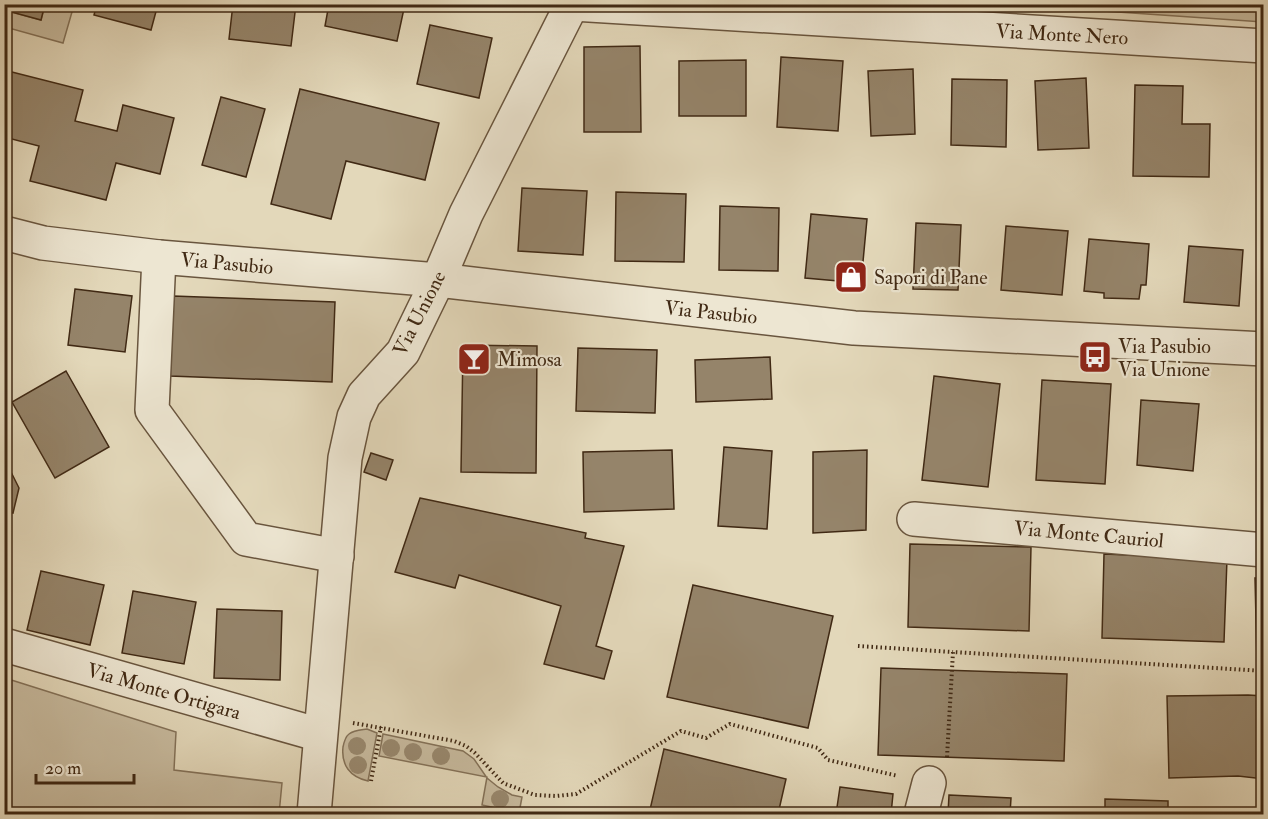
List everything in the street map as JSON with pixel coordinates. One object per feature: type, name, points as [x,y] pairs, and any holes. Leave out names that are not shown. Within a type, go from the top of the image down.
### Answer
[{"type":"street","name":"Via Monte Nero","points":[[572,4],[1263,46]]},
{"type":"street","name":"Via Unione","points":[[314,814],[332,728],[337,556],[345,458],[354,417],[364,395],[403,352],[438,280],[466,214],[572,4]]},
{"type":"street","name":"Via Pasubio","points":[[4,233],[43,243],[159,257],[438,280],[854,327],[1263,349]]},
{"type":"street","name":"Via Pasubio","points":[[159,257],[152,410],[246,539],[337,556]]},
{"type":"street","name":"Via Monte Cauriol","points":[[914,519],[1263,550]]},
{"type":"street","name":"Via Monte Ortigara","points":[[8,646],[332,728]]},
{"type":"street","points":[[921,814],[929,783]]},
{"type":"path","points":[[858,646],[1263,671]]},
{"type":"path","points":[[332,728],[381,727],[454,741],[466,746],[503,783],[535,795],[576,794],[681,731],[706,738],[730,724],[818,748],[828,760],[929,783],[947,764],[953,652]]},
{"type":"path","points":[[371,781],[381,727]]},
{"type":"shaded area","points":[[45,5],[74,5],[63,43],[5,27],[4,10],[41,20]]},
{"type":"shaded area","points":[[1089,5],[1263,5],[1263,22],[1089,10]]},
{"type":"shaded area","points":[[5,678],[176,732],[174,770],[282,783],[279,814],[5,814]]},
{"type":"shaded area","points":[[367,729],[377,733],[368,781],[356,777],[348,769],[343,753],[348,735]]},
{"type":"shaded area","points":[[383,734],[463,751],[474,759],[486,777],[379,756]]},
{"type":"shaded area","points":[[487,778],[512,795],[522,797],[519,813],[482,805]]},
{"type":"building","points":[[4,4],[45,4],[41,20],[4,10]]},
{"type":"building","points":[[97,4],[158,4],[151,30],[94,15]]},
{"type":"building","points":[[233,4],[296,4],[291,46],[229,39]]},
{"type":"building","points":[[329,4],[405,4],[397,41],[325,26]]},
{"type":"building","points":[[430,25],[492,38],[479,98],[417,84]]},
{"type":"building","points":[[640,46],[641,132],[584,132],[584,47]]},
{"type":"building","points":[[781,57],[843,61],[838,131],[777,127]]},
{"type":"building","points":[[746,60],[746,116],[679,116],[679,61]]},
{"type":"building","points":[[913,69],[915,134],[871,136],[868,71]]},
{"type":"building","points":[[4,70],[83,90],[75,121],[117,131],[123,105],[174,118],[160,174],[116,163],[106,200],[30,181],[39,146],[4,137]]},
{"type":"building","points":[[1086,78],[1089,148],[1038,150],[1035,81]]},
{"type":"building","points":[[952,79],[1007,80],[1006,147],[951,145]]},
{"type":"building","points":[[1135,85],[1183,86],[1182,124],[1210,124],[1209,177],[1133,176]]},
{"type":"building","points":[[300,89],[439,123],[425,180],[346,161],[331,219],[271,204]]},
{"type":"building","points":[[221,97],[265,109],[246,177],[202,165]]},
{"type":"building","points":[[522,188],[587,191],[583,255],[518,251]]},
{"type":"building","points":[[616,192],[686,194],[684,262],[615,261]]},
{"type":"building","points":[[720,206],[779,208],[778,271],[719,270]]},
{"type":"building","points":[[811,214],[867,219],[861,283],[805,278]]},
{"type":"building","points":[[916,223],[961,225],[958,290],[913,289]]},
{"type":"building","points":[[1006,226],[1068,231],[1062,295],[1001,290]]},
{"type":"building","points":[[1089,239],[1149,244],[1146,285],[1141,285],[1139,299],[1104,298],[1104,293],[1084,291]]},
{"type":"building","points":[[1189,246],[1243,250],[1239,306],[1184,302]]},
{"type":"building","points":[[75,289],[132,296],[125,352],[68,345]]},
{"type":"building","points":[[173,296],[335,302],[332,382],[170,376]]},
{"type":"building","points":[[463,345],[537,346],[536,473],[461,472]]},
{"type":"building","points":[[578,348],[657,350],[655,413],[576,411]]},
{"type":"building","points":[[770,357],[772,399],[696,402],[695,360]]},
{"type":"building","points":[[66,371],[109,447],[55,478],[12,402]]},
{"type":"building","points":[[934,376],[1000,384],[988,487],[922,480]]},
{"type":"building","points":[[1042,380],[1111,384],[1105,484],[1036,480]]},
{"type":"building","points":[[1141,400],[1199,404],[1193,471],[1137,465]]},
{"type":"building","points":[[1262,409],[1264,409],[1264,474],[1258,474]]},
{"type":"building","points":[[724,447],[772,451],[767,529],[718,526]]},
{"type":"building","points":[[672,450],[674,509],[584,512],[583,452]]},
{"type":"building","points":[[867,450],[866,530],[813,533],[813,452]]},
{"type":"building","points":[[371,453],[393,460],[386,480],[364,472]]},
{"type":"building","points":[[4,458],[19,488],[13,513],[4,511]]},
{"type":"building","points":[[420,498],[586,533],[585,538],[624,546],[596,646],[612,651],[604,679],[544,664],[561,606],[459,575],[455,588],[395,572]]},
{"type":"building","points":[[910,544],[1031,547],[1029,631],[908,627]]},
{"type":"building","points":[[1104,554],[1227,559],[1224,642],[1102,638]]},
{"type":"building","points":[[41,571],[104,585],[90,645],[27,630]]},
{"type":"building","points":[[1255,578],[1264,578],[1264,662],[1257,662]]},
{"type":"building","points":[[693,585],[833,616],[808,728],[667,697]]},
{"type":"building","points":[[133,591],[196,602],[184,664],[122,653]]},
{"type":"building","points":[[217,609],[282,611],[280,680],[214,678]]},
{"type":"building","points":[[881,668],[1067,674],[1064,761],[878,755]]},
{"type":"building","points":[[1167,696],[1264,696],[1264,779],[1238,776],[1169,778]]},
{"type":"building","points":[[664,749],[786,779],[778,814],[649,814]]},
{"type":"building","points":[[840,787],[893,794],[891,814],[836,814]]},
{"type":"building","points":[[949,795],[1011,798],[1010,814],[948,814]]},
{"type":"building","points":[[1105,799],[1168,801],[1168,814],[1105,814]]},
{"type":"place","name":"Sapori di Pane","points":[[851,277]]},
{"type":"place","name":"Via Pasubio Via Unione","points":[[1095,357]]},
{"type":"place","name":"Mimosa","points":[[474,359]]}]
